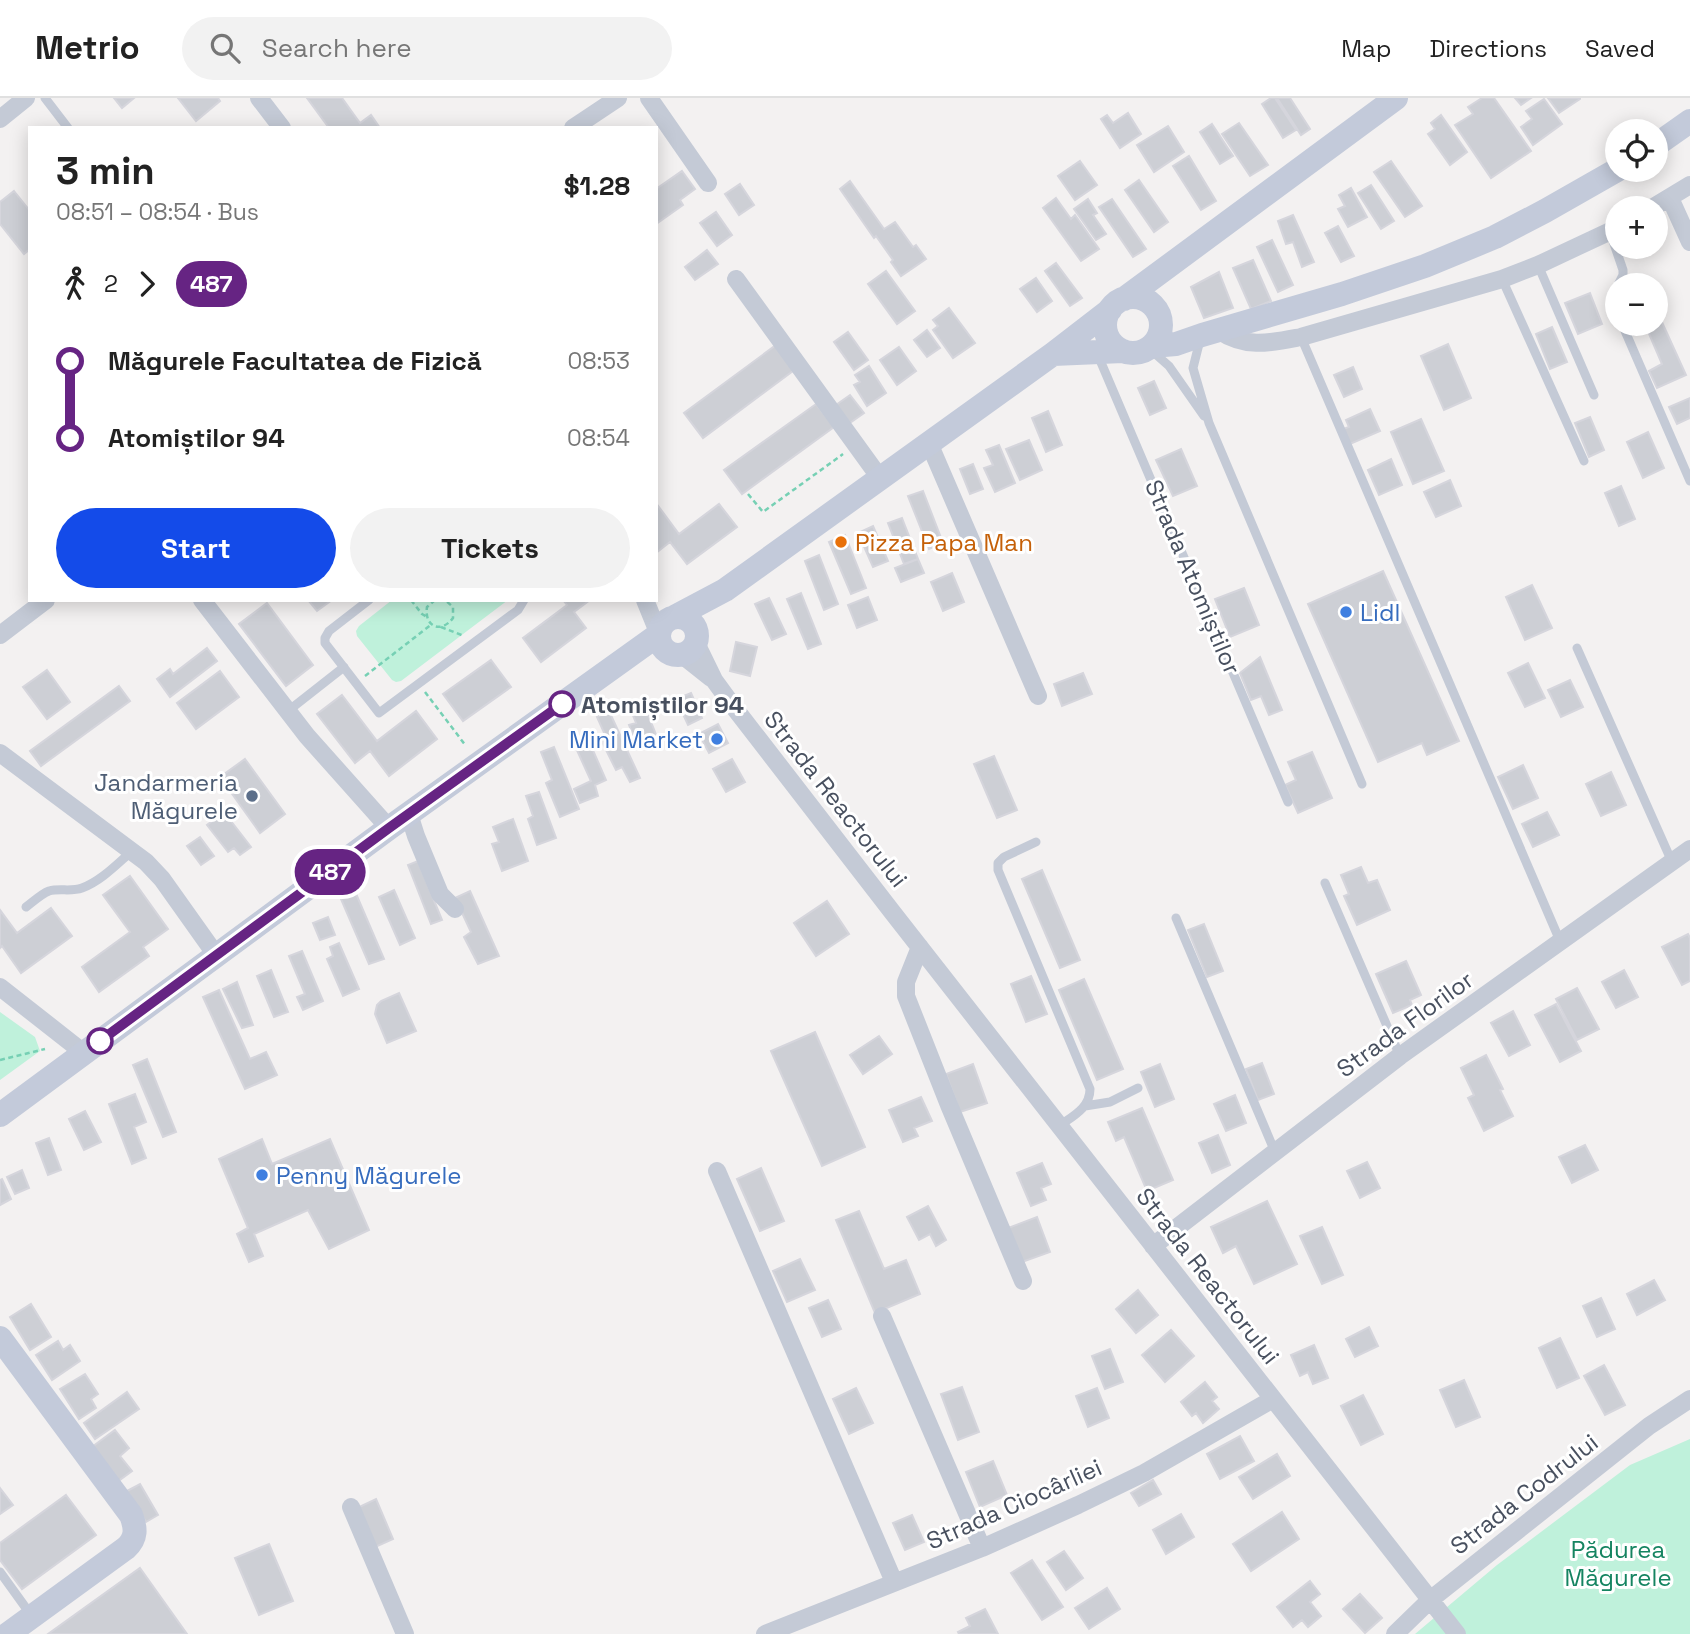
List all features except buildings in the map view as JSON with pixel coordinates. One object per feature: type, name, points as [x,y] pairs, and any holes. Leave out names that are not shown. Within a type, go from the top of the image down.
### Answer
[{"type":"main road","points":[[0,1115],[399,821],[624,661],[676,636],[725,590],[1053,354],[1396,98]]},
{"type":"main road","points":[[1668,137],[1690,121]]},
{"type":"main road","points":[[1123,351],[1108,338],[1105,329],[1106,319],[1117,304],[1134,298],[1144,300],[1154,332],[1175,344],[1342,294],[1457,254],[1545,211],[1605,177]]},
{"type":"main road","points":[[1053,354],[1142,352],[1154,332],[1161,271]]},
{"type":"main road","points":[[0,1338],[131,1515],[136,1531],[127,1548],[8,1634]]},
{"type":"street","points":[[259,98],[280,126]]},
{"type":"street","points":[[576,126],[618,98]]},
{"type":"street","points":[[649,98],[708,183]]},
{"type":"street","points":[[0,119],[24,99]]},
{"type":"street","points":[[1690,185],[1670,198],[1690,242]]},
{"type":"street","points":[[1210,332],[1252,343],[1301,337],[1502,279],[1605,234]]},
{"type":"street","points":[[736,279],[880,478]]},
{"type":"street","points":[[929,443],[1038,696]]},
{"type":"street","points":[[0,635],[43,602]]},
{"type":"street","points":[[647,602],[676,636]]},
{"type":"street","name":"Strada Reactorului","points":[[655,602],[676,636],[1457,1634]]},
{"type":"street","points":[[211,603],[288,711],[331,764],[377,813],[399,821],[416,836],[440,894],[455,909]]},
{"type":"street","points":[[0,753],[146,862],[162,879],[216,955]]},
{"type":"street","name":"Strada Florilor","points":[[1153,1245],[1400,1056],[1690,849]]},
{"type":"street","points":[[920,947],[906,982],[906,996],[1023,1281]]},
{"type":"street","points":[[0,987],[83,1053]]},
{"type":"street","points":[[717,1171],[894,1582]]},
{"type":"street","points":[[882,1316],[982,1548]]},
{"type":"street","name":"Strada Ciocârliei","points":[[771,1633],[982,1548],[1144,1473],[1273,1399]]},
{"type":"street","name":"Strada Codrului","points":[[1395,1634],[1430,1600],[1649,1426],[1690,1399]]},
{"type":"street","points":[[351,1507],[405,1634]]},
{"type":"lane","points":[[45,98],[66,126]]},
{"type":"lane","points":[[1538,265],[1594,395]]},
{"type":"lane","points":[[1502,279],[1584,461]]},
{"type":"lane","points":[[1154,332],[1169,366],[1209,423]]},
{"type":"lane","points":[[1210,332],[1193,368],[1209,423],[1362,784]]},
{"type":"lane","points":[[1627,336],[1690,481]]},
{"type":"lane","points":[[1301,337],[1560,941]]},
{"type":"lane","name":"Strada Atomiștilor","points":[[1097,352],[1289,803]]},
{"type":"lane","points":[[366,602],[329,631],[325,638],[326,643],[379,713],[518,610],[523,602]]},
{"type":"lane","points":[[1577,648],[1672,862]]},
{"type":"lane","points":[[288,711],[344,667]]},
{"type":"lane","points":[[1036,842],[1004,858],[998,863],[998,870],[1090,1090],[1090,1098],[1085,1106],[1059,1126]]},
{"type":"lane","points":[[26,907],[47,891],[74,891],[86,887],[132,851]]},
{"type":"lane","points":[[1325,883],[1400,1056]]},
{"type":"lane","points":[[1176,918],[1275,1153]]},
{"type":"lane","points":[[1085,1106],[1110,1102],[1138,1088]]},
{"type":"lane","points":[[0,1572],[32,1617]]},
{"type":"path","points":[[748,494],[763,512],[856,445]]},
{"type":"path","points":[[413,602],[432,624],[477,641]]},
{"type":"path","points":[[427,617],[427,607],[433,602]]},
{"type":"path","points":[[440,627],[448,625],[453,618],[453,607],[447,602]]},
{"type":"path","points":[[356,683],[432,624]]},
{"type":"path","points":[[418,684],[466,746]]},
{"type":"path","points":[[0,1060],[46,1049]]},
{"type":"green space","points":[[389,602],[505,602],[401,681],[396,682],[357,636],[359,626]]},
{"type":"green space","points":[[0,1012],[35,1037],[40,1051],[0,1080]]},
{"type":"green space","name":"Pădurea Măgurele","points":[[1690,1439],[1690,1634],[1415,1634],[1497,1565],[1630,1465]]},
{"type":"bus line","name":"487","points":[[100,1041],[562,704]]},
{"type":"place","name":"Pizza Papa Man","points":[[841,542]]},
{"type":"place","name":"Lidl","points":[[1346,612]]},
{"type":"place","name":"Atomiștilor 94","points":[[562,704]]},
{"type":"place","name":"Mini Market","points":[[717,739]]},
{"type":"place","name":"Jandarmeria Măgurele","points":[[252,796]]},
{"type":"place","name":"Penny Măgurele","points":[[262,1175]]}]
